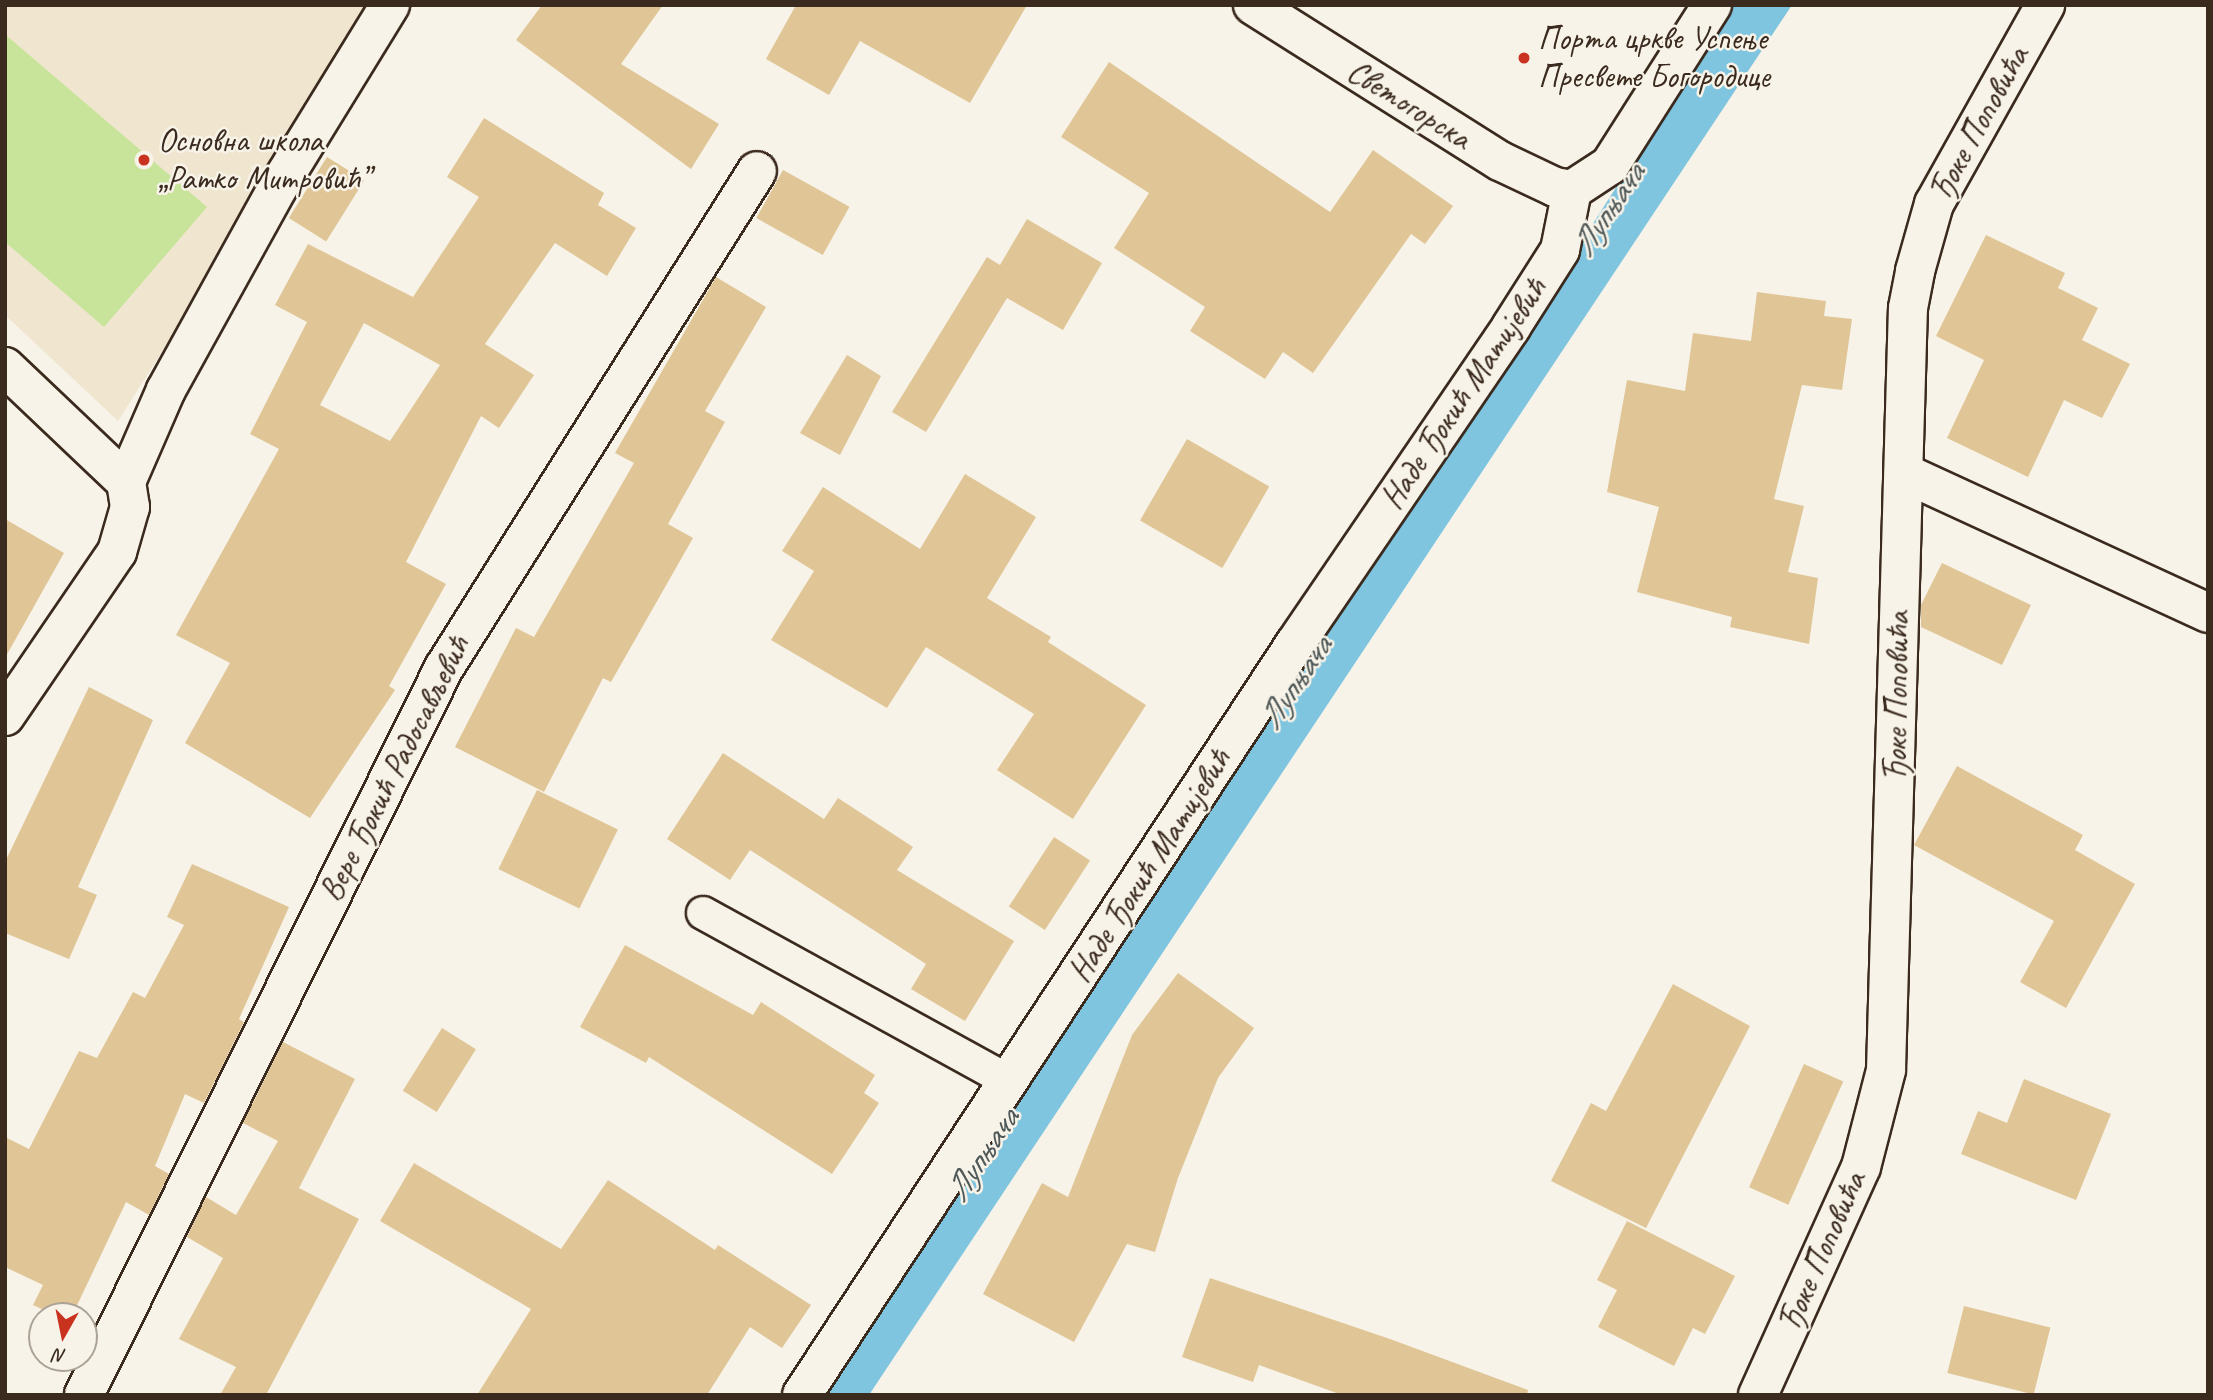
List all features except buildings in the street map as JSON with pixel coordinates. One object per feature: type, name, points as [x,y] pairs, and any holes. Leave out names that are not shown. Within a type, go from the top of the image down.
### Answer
[{"type":"street","points":[[5,716],[117,552],[130,508],[126,482],[166,390],[278,187],[390,5]]},
{"type":"street","name":"Светогорска","points":[[1252,5],[1500,161],[1555,187],[1572,190]]},
{"type":"street","points":[[1572,190],[1610,165],[1712,5]]},
{"type":"street","name":"Ђоке Поповића","points":[[1758,1395],[1861,1167],[1884,1080],[1896,835],[1896,670],[1908,308],[1934,204],[2045,5]]},
{"type":"street","name":"Вере Ђокић Радосављевић","points":[[84,1395],[444,668],[757,171]]},
{"type":"street","name":"Наде Ђокић Матијевић","points":[[802,1395],[1294,644],[1560,250],[1572,190]]},
{"type":"street","points":[[5,367],[126,482]]},
{"type":"street","points":[[1903,473],[2208,613]]},
{"type":"lane","points":[[704,913],[1009,1081]]},
{"type":"shaded area","name":"Основна школа „Ратко Митровић”","points":[[5,5],[382,5],[118,421],[5,315]]},
{"type":"green space","points":[[7,36],[207,207],[104,327],[5,242]]},
{"type":"water","name":"Лупњача","points":[[1733,5],[1792,5],[869,1395],[812,1395],[1394,534]]},
{"type":"place","name":"Порта цркве Успење Пресвете Богородице","points":[[1524,58]]},
{"type":"place","name":"Основна школа „Ратко Митровић”","points":[[144,160]]}]
